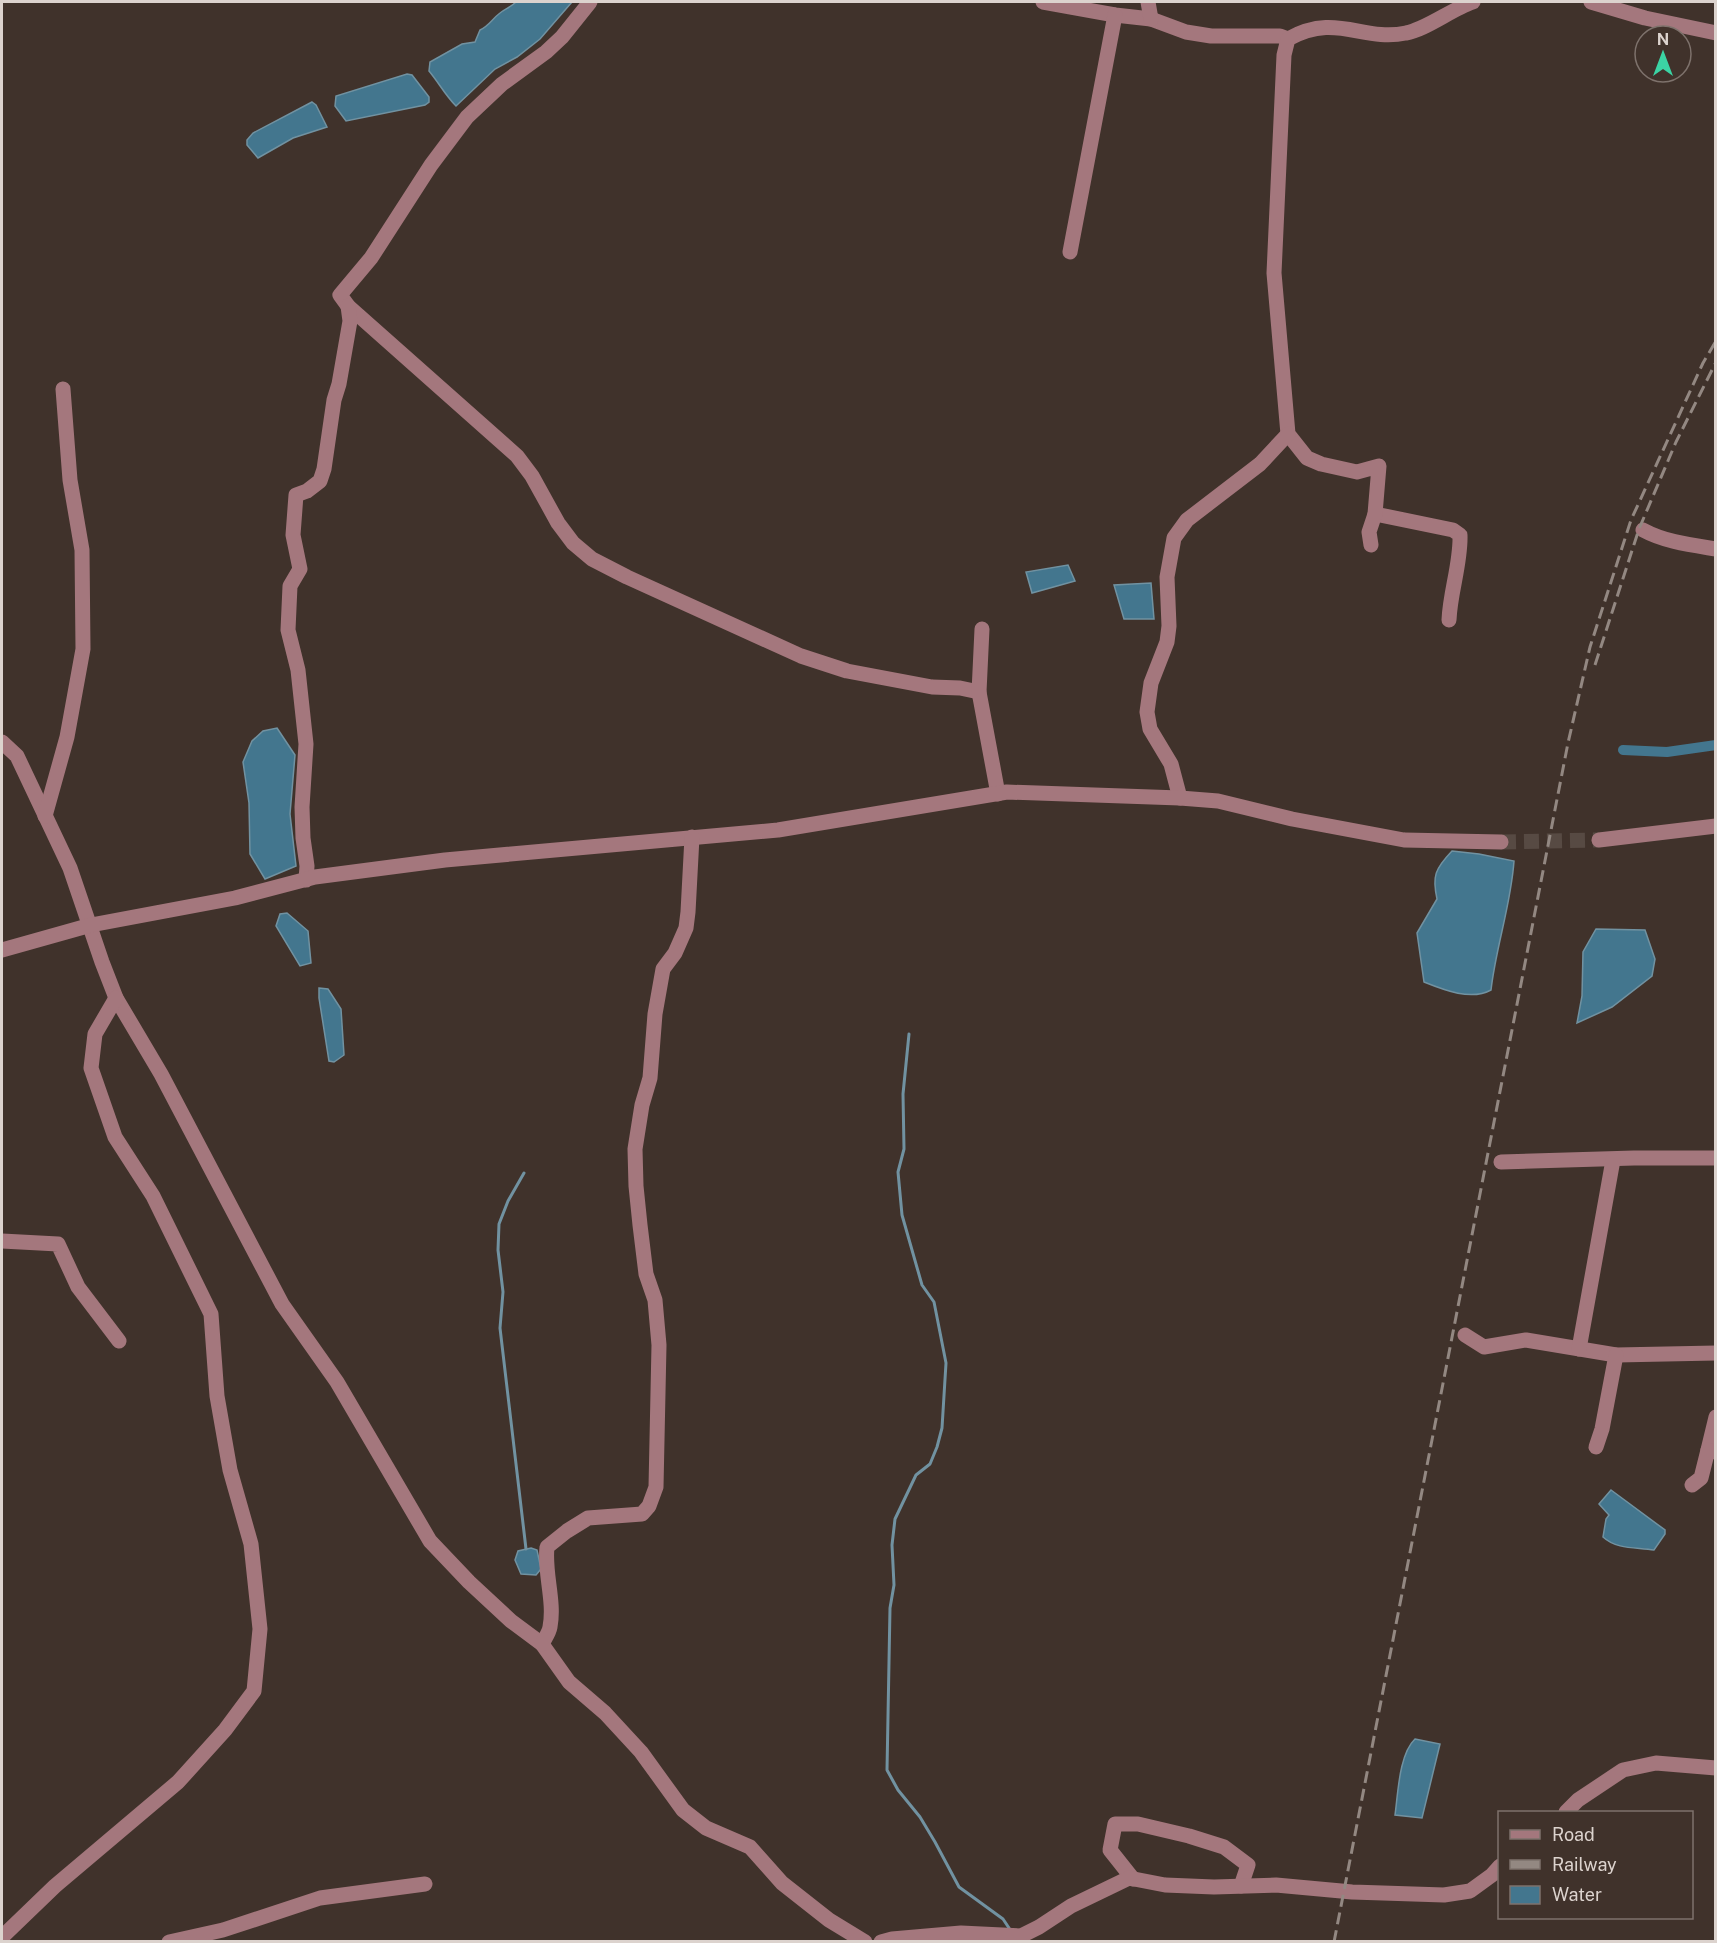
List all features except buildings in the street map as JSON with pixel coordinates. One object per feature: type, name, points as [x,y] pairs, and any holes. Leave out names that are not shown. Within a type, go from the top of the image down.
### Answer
[{"type":"street","points":[[590,2],[546,52],[485,98],[452,135],[371,258],[340,296],[348,306],[517,456],[532,476],[558,524],[573,543],[592,559],[810,659],[847,671],[932,687],[979,692]]},
{"type":"street","points":[[1043,2],[1150,19],[1186,32],[1211,36],[1280,36],[1288,39]]},
{"type":"street","points":[[1148,2],[1150,19]]},
{"type":"street","points":[[1371,545],[1369,532],[1375,514],[1379,466],[1357,472],[1321,464],[1307,458],[1287,434],[1274,273],[1284,55],[1288,39],[1303,31],[1322,27],[1341,27],[1405,34],[1416,31],[1473,2]]},
{"type":"street","points":[[1591,2],[1645,18],[1716,33]]},
{"type":"street","points":[[1070,252],[1115,15]]},
{"type":"street","points":[[306,880],[302,807],[306,744],[298,670],[288,630],[290,586],[300,569],[293,535],[295,505],[296,495],[307,491],[320,481],[324,469],[334,400],[350,321],[348,306]]},
{"type":"street","points":[[45,816],[67,738],[83,649],[82,550],[70,480],[63,389]]},
{"type":"street","points":[[1180,798],[1171,764],[1150,729],[1147,712],[1151,683],[1167,642],[1167,577],[1174,538],[1187,520],[1260,464],[1287,434]]},
{"type":"street","points":[[1375,514],[1453,530],[1460,535],[1449,620]]},
{"type":"street","points":[[1643,530],[1672,541],[1716,549]]},
{"type":"street","points":[[982,629],[979,692],[998,794]]},
{"type":"street","points":[[2,742],[16,756],[70,868],[116,998],[161,1074],[282,1304],[337,1382],[430,1541],[511,1621],[542,1644],[569,1682],[605,1713],[641,1752],[683,1810],[705,1828],[750,1847],[782,1883],[829,1920],[865,1941]]},
{"type":"street","points":[[2,950],[91,925],[235,898],[306,880],[445,860],[778,830],[1007,792],[1218,801],[1292,819],[1404,840],[1500,842]]},
{"type":"street","points":[[1599,840],[1716,826]]},
{"type":"street","points":[[542,1644],[549,1633],[551,1622],[547,1547],[588,1518],[642,1514],[652,1499],[657,1478],[660,1371],[655,1300],[646,1274],[640,1226],[635,1149],[642,1105],[650,1078],[655,1014],[663,969],[675,953],[686,928],[692,837]]},
{"type":"street","points":[[2,1937],[55,1886],[178,1782],[225,1730],[254,1691],[260,1629],[251,1544],[230,1470],[219,1407],[211,1314],[153,1196],[115,1137],[91,1068],[95,1034],[116,998]]},
{"type":"street","points":[[1501,1162],[1716,1158]]},
{"type":"street","points":[[1578,1349],[1613,1160]]},
{"type":"street","points":[[2,1241],[58,1244],[78,1287],[119,1341]]},
{"type":"street","points":[[1466,1335],[1484,1347],[1526,1340],[1616,1355],[1716,1353]]},
{"type":"street","points":[[1596,1447],[1602,1429],[1616,1355]]},
{"type":"street","points":[[1692,1485],[1701,1478],[1712,1451],[1716,1417]]},
{"type":"street","points":[[1567,1811],[1578,1800],[1623,1770],[1656,1763],[1716,1768]]},
{"type":"street","points":[[1134,1879],[1110,1850],[1115,1824],[1138,1824],[1224,1847],[1248,1864],[1241,1886]]},
{"type":"street","points":[[881,1941],[961,1933],[1020,1938],[1071,1906],[1129,1878],[1165,1885],[1214,1887],[1276,1885],[1352,1892],[1444,1895],[1470,1891],[1498,1868]]},
{"type":"street","points":[[169,1941],[224,1929],[320,1898],[425,1884]]},
{"type":"water","points":[[516,2],[572,2],[540,39],[517,57],[495,69],[456,106],[429,71],[430,62],[462,44],[475,42],[480,30]]},
{"type":"water","points":[[407,74],[412,75],[429,97],[429,102],[425,105],[346,121],[335,106],[336,96]]},
{"type":"water","points":[[312,102],[316,105],[327,127],[293,138],[258,158],[247,145],[247,140],[253,133]]},
{"type":"water","points":[[1068,565],[1075,581],[1032,593],[1026,572]]},
{"type":"water","points":[[1151,583],[1154,619],[1124,619],[1114,585]]},
{"type":"water","points":[[277,728],[295,755],[290,814],[296,866],[265,879],[250,854],[249,803],[243,762],[252,741],[263,731]]},
{"type":"water","points":[[1452,851],[1514,861],[1510,894],[1491,990],[1475,995],[1458,993],[1424,982],[1417,933],[1437,899],[1435,878],[1438,868]]},
{"type":"water","points":[[287,913],[308,931],[311,963],[300,966],[276,926],[280,914]]},
{"type":"water","points":[[1596,929],[1645,930],[1655,959],[1652,976],[1612,1007],[1577,1023],[1582,996],[1583,952]]},
{"type":"water","points":[[319,988],[328,989],[341,1009],[344,1055],[334,1062],[329,1061]]},
{"type":"water","points":[[1611,1490],[1665,1530],[1665,1534],[1654,1550],[1621,1546],[1603,1537],[1606,1519],[1609,1515],[1599,1504]]},
{"type":"water","points":[[531,1548],[537,1550],[541,1569],[536,1575],[521,1574],[515,1560],[518,1551]]},
{"type":"water","points":[[1415,1739],[1440,1744],[1422,1818],[1395,1815],[1402,1764]]},
{"type":"waterway","points":[[1623,750],[1667,752],[1716,745]]},
{"type":"waterway","points":[[909,1034],[903,1094],[904,1149],[898,1172],[902,1215],[922,1285],[934,1302],[946,1363],[942,1428],[937,1447],[930,1464],[916,1475],[895,1519],[892,1545],[894,1585],[890,1608],[887,1770],[898,1790],[920,1817],[959,1887],[1003,1919],[1011,1931]]},
{"type":"waterway","points":[[524,1173],[508,1201],[499,1224],[498,1250],[503,1292],[500,1328],[526,1549]]},
{"type":"tunnel","points":[[1501,842],[1599,840]]},
{"type":"railway","points":[[1334,1942],[1568,743],[1590,647],[1631,520],[1703,363],[1716,341]]},
{"type":"railway","points":[[1595,665],[1639,529],[1676,442],[1716,362]]}]
